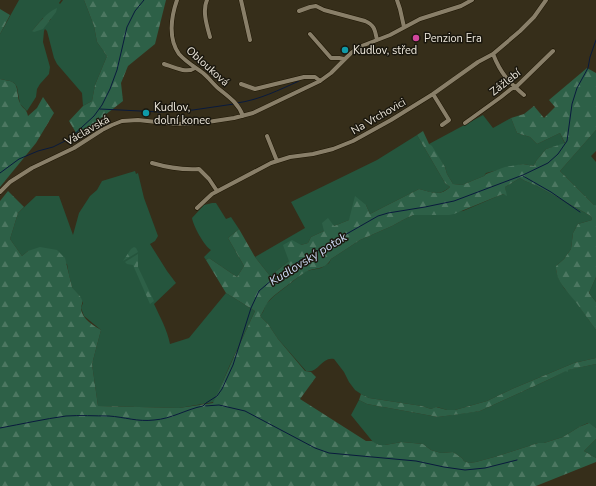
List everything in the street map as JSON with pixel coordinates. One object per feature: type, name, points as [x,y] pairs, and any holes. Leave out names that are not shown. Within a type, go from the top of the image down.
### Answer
[{"type":"street","name":"Oblouková","points":[[177,0],[172,30],[172,38],[175,46],[180,54],[195,68],[233,100],[243,116]]},
{"type":"street","points":[[207,0],[205,4],[205,12],[210,37]]},
{"type":"street","points":[[241,0],[250,40]]},
{"type":"street","points":[[397,0],[404,27]]},
{"type":"street","name":"Václavská","points":[[0,192],[32,168],[74,148],[102,130],[122,121],[138,120],[189,124],[218,121],[243,116],[262,109],[320,81],[332,73],[353,50],[390,35],[420,19],[461,6],[472,0]]},
{"type":"street","name":"Na Vrchovici","points":[[197,208],[212,194],[248,174],[277,161],[333,149],[353,141],[433,94],[478,62],[493,54],[534,17],[546,0]]},
{"type":"street","points":[[299,11],[316,6],[324,10],[365,21],[373,26],[377,40]]},
{"type":"street","points":[[310,34],[331,58],[344,59]]},
{"type":"street","name":"Zážlebí","points":[[465,123],[515,87],[553,51]]},
{"type":"street","points":[[493,54],[505,77],[524,95]]},
{"type":"street","points":[[164,64],[189,70],[195,68]]},
{"type":"street","points":[[241,84],[255,89],[304,77],[315,77],[320,81]]},
{"type":"street","points":[[433,94],[448,120],[442,125]]},
{"type":"street","points":[[267,136],[277,161]]},
{"type":"street","points":[[152,163],[170,168],[186,170],[199,169],[210,178],[217,191]]},
{"type":"green space","points":[[19,0],[61,0],[59,3],[60,4],[63,0],[84,0],[94,26],[97,42],[107,56],[95,85],[92,101],[83,106],[82,93],[57,64],[47,31],[45,29],[43,42],[50,67],[49,74],[37,89],[36,97],[27,111],[20,104],[17,87],[14,83],[0,79],[0,34]],"holes":[[[43,18],[51,19],[47,23],[32,31]]]},
{"type":"green space","points":[[84,0],[166,0],[155,44],[128,66],[121,83],[123,101],[78,136],[69,121],[83,106],[92,101],[95,85],[107,56],[97,42],[94,26]]},
{"type":"green space","points":[[57,8],[56,12],[43,29],[34,32],[32,31],[46,15]]},
{"type":"green space","points":[[0,9],[10,15],[0,34]]},
{"type":"green space","points":[[587,68],[596,73],[596,130],[560,171],[594,205],[596,205],[596,277],[589,293],[596,302],[596,330],[559,281],[556,271],[556,266],[564,259],[571,249],[573,233],[578,224],[592,220],[591,216],[520,178],[505,187],[507,196],[503,194],[454,214],[413,215],[360,240],[331,259],[325,266],[307,271],[296,278],[271,299],[260,316],[305,371],[311,372],[316,377],[300,399],[366,441],[372,441],[379,445],[402,442],[423,444],[431,450],[441,453],[453,452],[469,463],[563,437],[579,427],[589,423],[596,428],[596,439],[584,451],[596,458],[596,462],[536,486],[0,486],[0,201],[8,191],[24,207],[18,213],[10,239],[22,256],[28,251],[40,247],[57,250],[65,258],[72,287],[82,300],[82,313],[89,322],[101,330],[92,364],[98,406],[179,408],[213,403],[255,311],[226,293],[206,260],[209,258],[237,277],[244,266],[228,238],[239,229],[255,257],[270,276],[289,261],[283,245],[292,240],[301,245],[308,243],[311,237],[324,231],[322,223],[328,218],[334,226],[349,220],[355,196],[366,205],[370,214],[419,189],[435,193],[443,192],[450,187],[445,183],[417,135],[423,131],[429,144],[432,146],[445,167],[453,184],[462,185],[505,167],[523,164],[534,166],[536,161],[546,149],[565,143],[560,133],[537,144],[530,137],[517,133],[511,118],[524,114],[534,106],[544,118],[555,107],[549,100]]},
{"type":"green space","points":[[0,79],[13,82],[17,87],[20,103],[28,116],[37,108],[43,97],[54,113],[36,143],[0,187]]},
{"type":"green space","points":[[483,115],[493,128],[511,118],[517,133],[530,137],[537,144],[560,133],[565,144],[546,149],[536,161],[534,166],[523,164],[486,173],[484,176],[462,185],[453,184],[445,167],[429,144]]},
{"type":"green space","points":[[596,130],[596,151],[591,156],[596,162],[596,205],[594,205],[560,171]]},
{"type":"green space","points":[[417,135],[445,183],[450,187],[438,193],[419,189],[370,214],[366,205],[349,220],[311,237],[308,243],[301,245],[289,261],[270,276],[255,257],[305,228],[291,202],[377,160]]},
{"type":"green space","points":[[135,171],[136,174],[138,173],[144,198],[158,236],[155,241],[150,244],[176,283],[154,304],[165,328],[170,344],[189,338],[226,293],[255,311],[214,402],[179,408],[98,406],[92,364],[101,330],[84,316],[81,308],[83,303],[79,295],[72,287],[67,264],[28,251],[22,256],[10,239],[18,213],[36,196],[59,196],[73,235],[79,213],[102,181]]},
{"type":"green space","points":[[520,178],[591,216],[592,220],[578,224],[573,233],[571,249],[564,259],[556,266],[556,271],[564,288],[574,299],[596,330],[596,358],[574,363],[487,401],[455,410],[447,410],[437,407],[431,409],[422,406],[369,398],[361,394],[355,390],[334,359],[326,360],[314,370],[306,371],[260,316],[266,304],[274,296],[306,271],[321,268],[329,263],[331,259],[360,240],[413,215],[463,211],[503,194],[506,195],[505,187]]},
{"type":"green space","points":[[216,203],[226,219],[231,217],[239,229],[228,238],[244,266],[237,277],[209,258],[206,260],[204,257],[211,250],[199,235],[192,218],[204,205]]},
{"type":"green space","points":[[134,247],[138,252],[123,261],[131,249]]},
{"type":"green space","points":[[138,254],[138,267],[154,301],[150,304],[133,265],[125,262]]},
{"type":"green space","points":[[596,277],[596,302],[589,293]]},
{"type":"green space","points":[[596,358],[596,364],[568,370],[568,372],[566,371],[480,411],[438,417],[367,404],[359,400],[361,394],[369,398],[422,406],[431,409],[436,407],[447,410],[455,410],[487,401],[574,363]]},
{"type":"green space","points":[[596,364],[596,428],[588,423],[563,437],[476,462],[469,463],[453,452],[441,453],[431,450],[423,444],[402,442],[379,445],[373,442],[351,415],[359,400],[367,404],[438,417],[480,411],[567,370]]},
{"type":"green space","points":[[596,439],[596,458],[584,451]]},
{"type":"waterway","points":[[0,173],[19,159],[38,151],[53,147],[69,139],[94,116],[102,105],[110,89],[117,70],[127,27],[135,11],[144,0]]},
{"type":"waterway","name":"Kudlovský potok","points":[[0,428],[66,416],[109,416],[137,420],[154,420],[167,418],[203,406],[217,396],[222,389],[233,365],[251,308],[259,291],[273,279],[301,260],[378,216],[454,201],[523,175],[548,163],[558,154],[567,141],[572,104],[577,88],[588,68],[596,40]]},
{"type":"waterway","points":[[237,103],[261,97],[299,81]]},
{"type":"waterway","points":[[100,109],[160,112],[193,110],[234,104]]},
{"type":"waterway","points":[[523,176],[551,192],[580,212]]},
{"type":"waterway","points":[[205,406],[219,405],[245,411],[315,448],[329,453],[416,461],[465,470],[485,468],[517,460]]},
{"type":"place","name":"Penzion Era","points":[[416,38]]},
{"type":"place","name":"Kudlov, střed","points":[[345,50]]},
{"type":"place","name":"Kudlov, dolní konec","points":[[146,113]]}]
